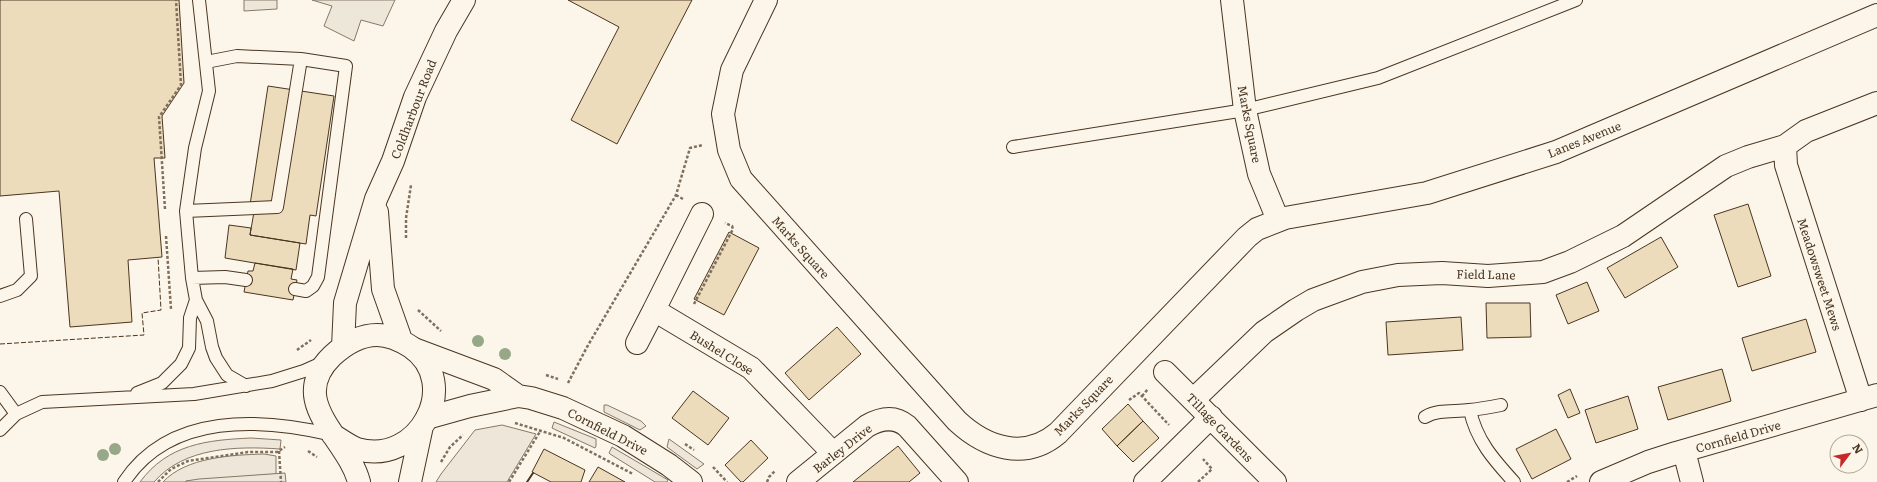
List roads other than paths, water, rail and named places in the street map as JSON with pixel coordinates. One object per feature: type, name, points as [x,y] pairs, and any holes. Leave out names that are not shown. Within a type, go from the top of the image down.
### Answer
[{"type":"street","name":"Coldharbour Road","points":[[338,351],[345,303],[376,199],[393,161],[418,90],[446,31],[464,0]]},
{"type":"street","name":"Marks Square","points":[[766,0],[732,70],[723,114],[729,150],[741,179],[943,407],[963,427],[978,438],[999,446],[1013,449],[1039,444],[1052,438],[1058,433],[1247,237],[1257,230],[1278,220],[1259,174],[1245,110],[1232,0]]},
{"type":"street","name":"Lanes Avenue","points":[[1278,220],[1427,193],[1556,152],[1877,15]]},
{"type":"street","name":"Field Lane","points":[[1194,399],[1264,332],[1290,313],[1313,300],[1362,282],[1398,275],[1442,274],[1488,276],[1543,272],[1570,262],[1623,236],[1726,166],[1748,157],[1785,146],[1806,131],[1877,103]]},
{"type":"street","name":"Meadowsweet Mews","points":[[1785,146],[1786,165],[1869,398]]},
{"type":"street","name":"Coldharbour Road","points":[[376,199],[383,289],[407,344],[427,366],[433,382],[434,394],[425,422],[410,482]]},
{"type":"street","points":[[638,343],[704,212]]},
{"type":"street","name":"Bushel Close","points":[[654,310],[751,368],[833,453]]},
{"type":"street","name":"Coldharbour Road","points":[[358,482],[351,463],[322,418],[315,396],[318,375],[326,363],[338,351],[357,339],[374,335],[388,336],[407,344]]},
{"type":"street","name":"Cornfield Drive","points":[[407,344],[494,379],[518,396],[554,405],[602,426],[652,454],[691,482]]},
{"type":"street","name":"Tillage Gardens","points":[[1165,372],[1194,399],[1275,482]]},
{"type":"street","name":"Cornfield Drive","points":[[425,422],[470,406],[518,396]]},
{"type":"street","name":"Cornfield Drive","points":[[1601,482],[1648,462],[1869,398]]},
{"type":"street","points":[[1145,482],[1211,417]]},
{"type":"street","name":"Barley Drive","points":[[798,482],[833,453],[875,422],[888,419],[898,420],[912,431],[957,482]]},
{"type":"street","name":"Coldharbour Road","points":[[333,435],[357,449],[374,452],[384,451],[405,444],[425,422]]},
{"type":"street","points":[[1684,451],[1692,482]]},
{"type":"lane","points":[[199,0],[209,91],[195,148],[186,211],[192,278],[196,300],[206,321],[216,358],[227,374],[246,386]]},
{"type":"lane","points":[[1014,147],[1245,110],[1378,78],[1576,0]]},
{"type":"lane","points":[[206,62],[237,56],[301,59],[346,66],[318,277],[313,286],[306,291],[296,288]]},
{"type":"lane","points":[[186,211],[277,206],[301,59]]},
{"type":"lane","points":[[0,296],[17,290],[31,276],[26,220]]},
{"type":"lane","points":[[192,278],[225,277],[246,280]]},
{"type":"lane","points":[[120,398],[157,385],[171,375],[181,364],[189,348],[190,318],[196,300]]},
{"type":"lane","points":[[0,430],[16,414],[35,404],[47,401],[194,394],[246,386],[304,371],[320,364],[338,351]]},
{"type":"lane","points":[[0,392],[16,414]]},
{"type":"lane","points":[[1425,417],[1439,412],[1470,410],[1501,405]]},
{"type":"lane","points":[[1470,410],[1474,428],[1482,442],[1514,482]]},
{"type":"lane","points":[[124,482],[141,460],[165,442],[200,430],[229,425],[262,424],[287,425],[333,435]]}]
